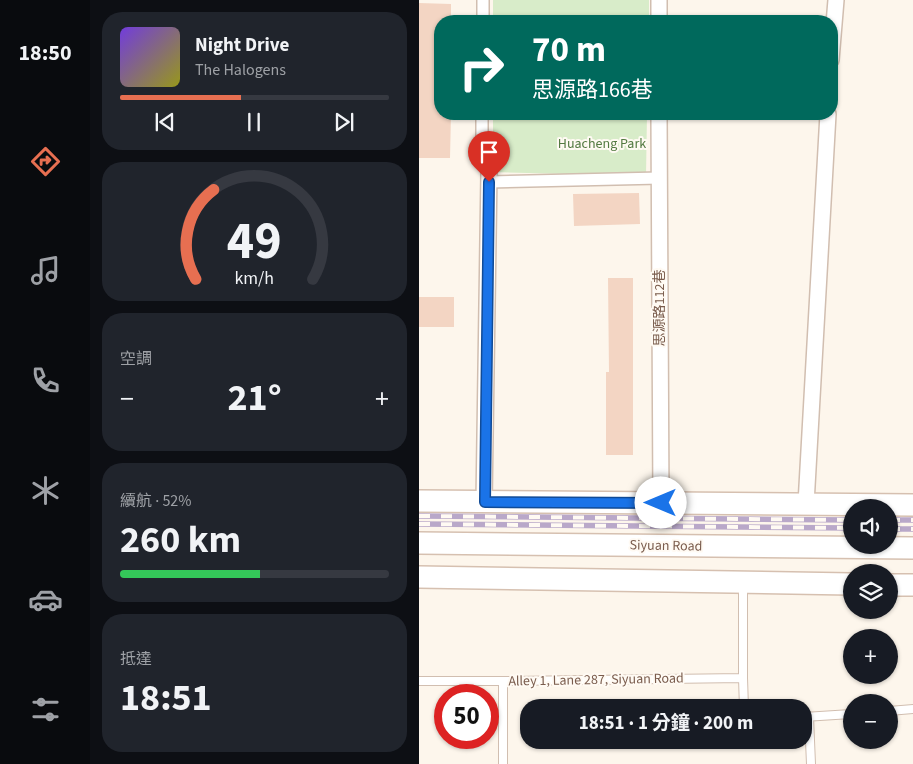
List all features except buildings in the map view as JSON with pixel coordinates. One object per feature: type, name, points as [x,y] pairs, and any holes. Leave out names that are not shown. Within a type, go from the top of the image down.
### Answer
[{"type":"main road","points":[[419,501],[913,505]]},
{"type":"main road","name":"Siyuan Road","points":[[419,543],[913,548]]},
{"type":"main road","points":[[419,577],[843,584]]},
{"type":"main road","points":[[898,585],[913,585]]},
{"type":"street","points":[[483,0],[483,15]]},
{"type":"street","points":[[659,0],[659,15]]},
{"type":"street","points":[[835,15],[836,0]]},
{"type":"street","points":[[483,120],[482,157],[489,177],[485,502]]},
{"type":"street","name":"思源路112巷","points":[[659,120],[661,503]]},
{"type":"street","points":[[806,504],[827,120]]},
{"type":"street","points":[[489,177],[660,178]]},
{"type":"lane","points":[[743,582],[744,699]]},
{"type":"lane","name":"Alley 1, Lane 287, Siyuan Road","points":[[419,681],[503,682],[743,678]]},
{"type":"lane","points":[[503,682],[503,764]]},
{"type":"lane","points":[[898,711],[913,710]]},
{"type":"lane","points":[[812,717],[843,715]]},
{"type":"lane","points":[[809,749],[811,764]]},
{"type":"green space","points":[[493,0],[649,0],[649,15],[493,15]]},
{"type":"green space","name":"Huacheng Park","points":[[493,120],[647,120],[646,176],[493,172]]},
{"type":"railway","points":[[419,516],[843,520]]},
{"type":"railway","points":[[898,520],[914,520]]},
{"type":"railway","points":[[419,524],[843,528]]},
{"type":"railway","points":[[898,529],[914,529]]},
{"type":"route","points":[[489,182],[485,502],[661,503]]}]
